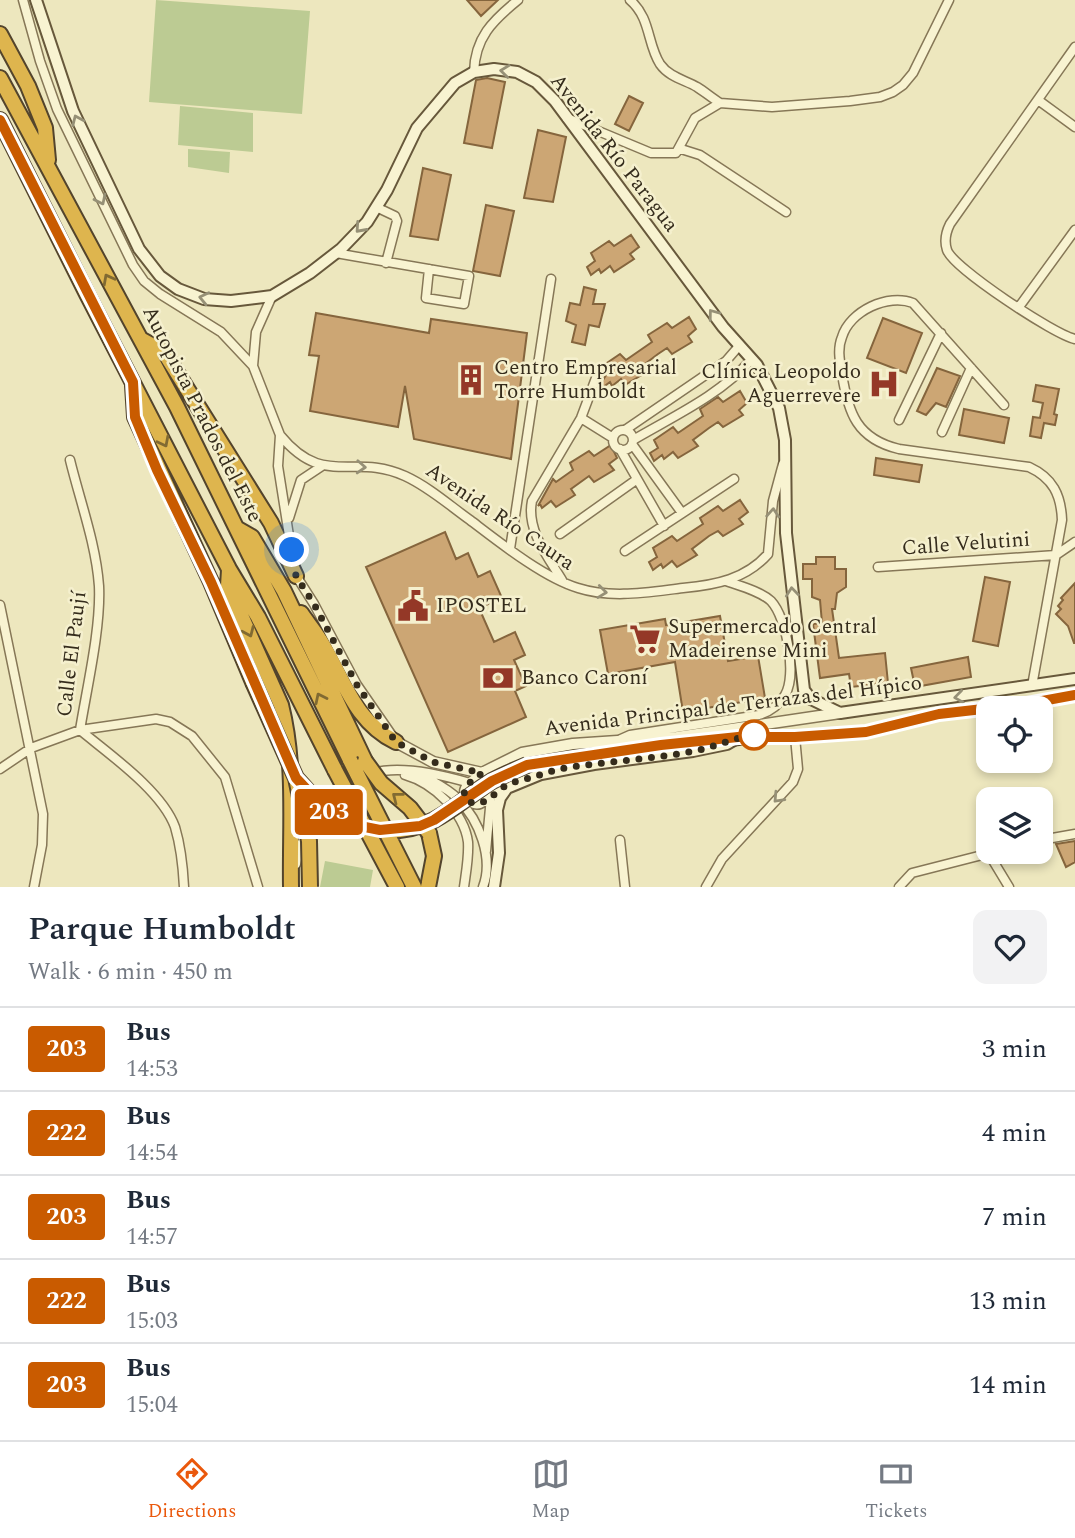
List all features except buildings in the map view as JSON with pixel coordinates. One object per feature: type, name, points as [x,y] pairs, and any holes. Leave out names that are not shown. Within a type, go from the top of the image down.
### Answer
[{"type":"highway","points":[[0,34],[28,86],[45,128],[49,165]]},
{"type":"highway","name":"Autopista Prados del Este","points":[[0,78],[177,407],[414,887]]},
{"type":"highway","points":[[0,120],[229,569],[258,617],[397,887]]},
{"type":"highway","points":[[141,339],[164,352],[271,523],[297,578]]},
{"type":"highway","points":[[133,382],[135,417],[157,470],[211,582],[296,778],[309,841],[310,887]]},
{"type":"highway","points":[[238,528],[252,537],[284,591],[365,761],[381,783],[410,808],[429,833],[434,856],[428,887]]},
{"type":"highway","points":[[229,569],[228,586],[281,705],[286,725],[291,787],[292,887]]},
{"type":"highway","points":[[284,591],[320,639],[363,717],[374,729],[396,742]]},
{"type":"highway","points":[[296,778],[327,811],[338,818],[360,827],[390,830],[413,827],[434,820],[492,781],[661,745],[738,737]]},
{"type":"main road","points":[[36,0],[73,111],[127,226],[151,267],[178,289],[204,299],[231,301],[272,296],[310,273],[336,253],[367,222],[418,128],[456,83],[474,72]]},
{"type":"main road","name":"Avenida Río Paragua","points":[[474,72],[494,69],[517,72],[536,82],[568,118],[716,318],[767,382],[779,408],[784,428],[786,533],[804,690],[811,699],[840,713]]},
{"type":"main road","name":"Avenida Principal de Terrazas del Hípico","points":[[840,713],[1075,679]]},
{"type":"main road","name":"Avenida Principal de Terrazas del Hípico","points":[[738,737],[795,737],[866,732],[939,714],[1026,704],[1075,695]]},
{"type":"main road","points":[[495,887],[499,853],[497,810],[500,798],[507,788],[526,772]]},
{"type":"street","points":[[23,0],[40,61],[58,109],[133,265],[144,281],[160,294],[221,332],[253,366],[280,435],[278,466],[297,578],[314,604],[357,685],[396,742],[433,762],[482,773]]},
{"type":"street","points":[[474,72],[479,41],[490,26],[518,0]]},
{"type":"street","points":[[630,0],[637,6],[650,32],[659,61],[666,70],[720,103],[772,107],[850,101],[880,97],[892,92],[903,85],[913,73],[949,0]]},
{"type":"street","points":[[1075,47],[946,233],[947,252],[953,260],[1051,330],[1075,339]]},
{"type":"street","points":[[1038,100],[1075,127]]},
{"type":"street","points":[[568,118],[651,153],[676,153],[681,149],[683,138],[695,118],[720,103]]},
{"type":"street","points":[[681,149],[700,155],[786,212]]},
{"type":"street","points":[[376,207],[395,216],[397,221],[386,262]]},
{"type":"street","points":[[1019,307],[1075,230]]},
{"type":"street","points":[[336,253],[386,262],[429,269],[469,276],[464,304],[426,298],[429,269]]},
{"type":"street","points":[[510,549],[551,279]]},
{"type":"street","points":[[253,366],[256,332],[272,296]]},
{"type":"street","points":[[1004,405],[920,310],[905,300],[884,301],[866,310],[848,325],[842,336],[840,359],[851,415],[861,430],[885,446],[1029,467],[1039,472],[1055,487],[1060,498],[1062,520],[1032,686]]},
{"type":"street","points":[[899,420],[941,333]]},
{"type":"street","points":[[613,438],[620,430],[625,430],[726,361],[739,346]]},
{"type":"street","points":[[620,449],[629,448],[632,442],[703,398],[741,372],[751,360]]},
{"type":"street","points":[[942,432],[971,368]]},
{"type":"street","points":[[564,582],[542,548],[530,519],[530,511],[537,492],[581,418],[598,370]]},
{"type":"street","points":[[692,385],[703,398]]},
{"type":"street","points":[[581,418],[613,438],[664,526]]},
{"type":"street","points":[[625,430],[629,432],[632,442],[681,513]]},
{"type":"street","name":"Avenida Río Caura","points":[[280,435],[299,455],[322,466],[376,468],[404,475],[429,488],[510,549],[579,589],[631,594],[726,581]]},
{"type":"street","name":"Avenida Río Paragua","points":[[726,581],[747,574],[768,554],[774,501],[785,455]]},
{"type":"street","name":"Calle El Paují","points":[[70,460],[99,585],[98,611],[80,730]]},
{"type":"street","points":[[288,524],[301,480],[322,466]]},
{"type":"street","points":[[625,551],[734,479]]},
{"type":"street","points":[[560,534],[636,480]]},
{"type":"street","points":[[645,495],[662,485]]},
{"type":"street","points":[[1056,555],[1075,542]]},
{"type":"street","name":"Calle Velutini","points":[[878,567],[1056,555]]},
{"type":"street","points":[[621,739],[630,735],[759,715],[768,712],[785,696],[791,672],[782,618],[769,599],[726,581]]},
{"type":"street","points":[[0,605],[43,814],[42,845],[34,887]]},
{"type":"street","name":"Avenida Principal de Terrazas del Hípico","points":[[482,773],[522,753],[573,744],[677,737],[840,713]]},
{"type":"street","points":[[0,769],[31,748],[80,730],[156,719],[170,722],[192,736],[225,777],[258,887]]},
{"type":"street","points":[[80,730],[124,765],[169,815],[179,842],[184,887]]},
{"type":"street","points":[[706,887],[722,859],[793,782],[798,769],[795,737]]},
{"type":"street","points":[[389,770],[418,779],[457,814],[467,838],[464,887]]},
{"type":"street","points":[[292,887],[299,847],[311,822],[324,803],[349,783],[369,774],[389,770],[470,783]]},
{"type":"street","points":[[482,773],[464,792],[468,801],[477,805],[526,772]]},
{"type":"street","points":[[418,773],[452,794],[470,813],[481,836],[485,854],[487,866],[483,887]]},
{"type":"street","points":[[485,854],[491,797]]},
{"type":"street","points":[[1053,838],[1075,834]]},
{"type":"street","points":[[620,840],[625,887]]},
{"type":"street","points":[[899,887],[912,873],[976,857]]},
{"type":"street","points":[[998,864],[1009,887]]},
{"type":"green space","points":[[156,0],[310,11],[302,114],[149,102]]},
{"type":"green space","points":[[180,106],[253,113],[253,152],[178,145]]},
{"type":"green space","points":[[188,149],[230,152],[229,173],[188,167]]},
{"type":"green space","points":[[325,861],[373,870],[370,887],[320,887]]},
{"type":"bus line","name":"203","points":[[0,120],[133,382],[135,417],[157,470],[211,582],[296,778],[327,811],[338,818],[372,829],[406,829],[434,820],[492,781],[527,765],[661,745],[756,735],[795,737],[866,732],[939,714],[1026,704],[1075,695]]},
{"type":"place","name":"Centro Empresarial Torre Humboldt","points":[[471,380]]},
{"type":"place","name":"Clínica Leopoldo Aguerrevere","points":[[884,384]]},
{"type":"place","name":"IPOSTEL","points":[[413,606]]},
{"type":"place","name":"Supermercado Central Madeirense Mini","points":[[645,639]]},
{"type":"place","name":"Banco Caroní","points":[[498,678]]},
{"type":"route","points":[[292,550],[296,576],[357,685],[396,742],[433,762],[482,773],[468,784],[464,792],[468,801],[474,804],[482,803],[506,784],[541,774],[694,751],[727,744],[738,737],[754,735]]}]
